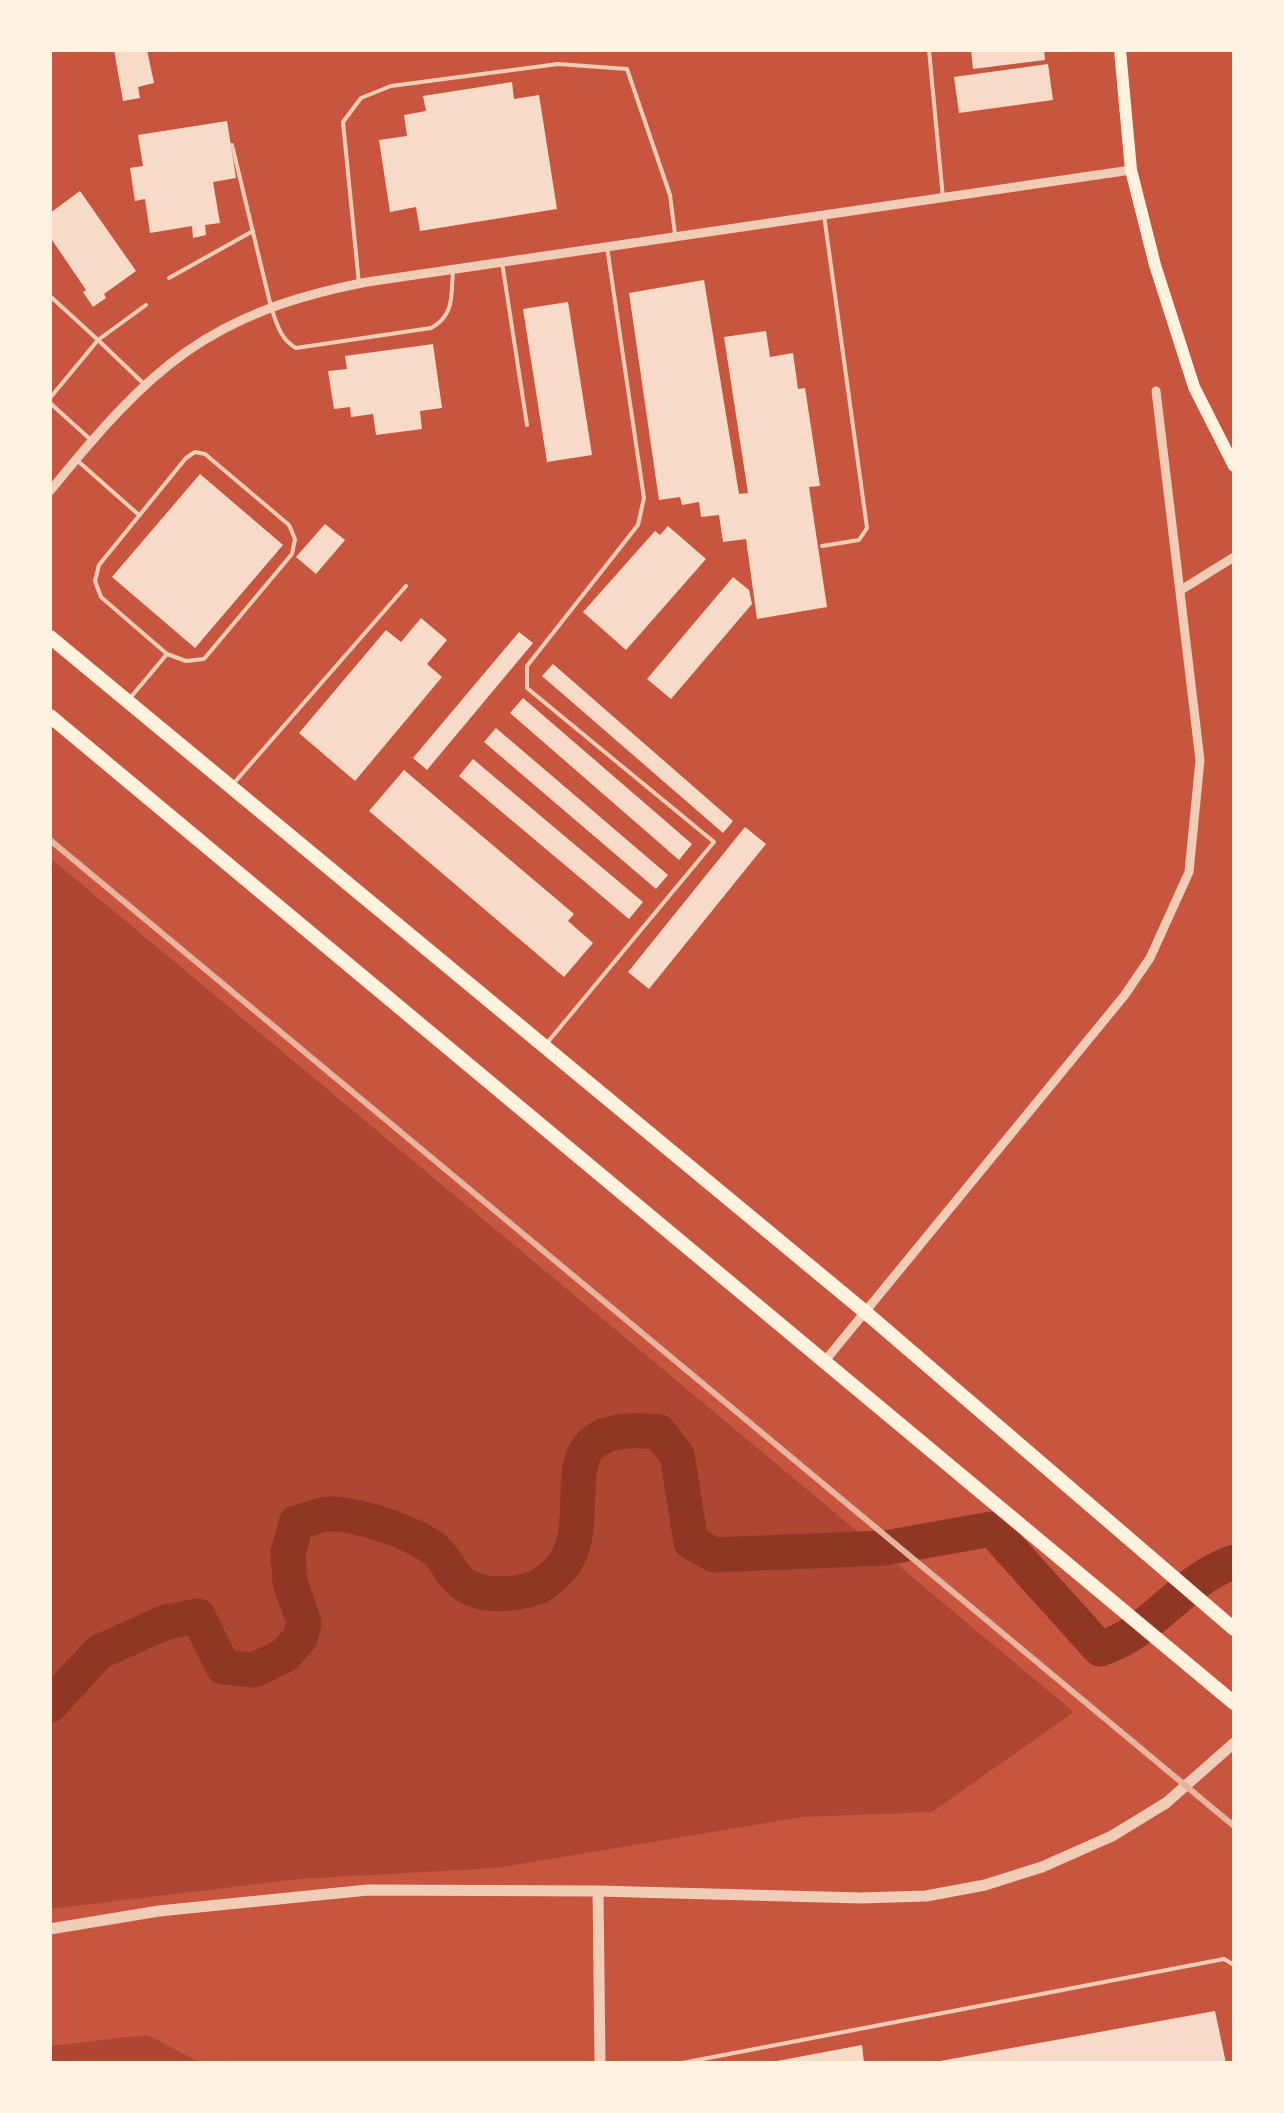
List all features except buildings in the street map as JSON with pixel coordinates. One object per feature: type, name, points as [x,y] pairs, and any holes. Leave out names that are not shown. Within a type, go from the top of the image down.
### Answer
[{"type":"main road","points":[[1120,50],[1131,170],[1156,264],[1194,387],[1234,466]]},
{"type":"main road","points":[[50,637],[864,1311],[1234,1629]]},
{"type":"main road","points":[[50,716],[1234,1702]]},
{"type":"street","points":[[50,491],[144,384],[202,338],[303,295],[1131,170]]},
{"type":"street","points":[[824,1362],[1124,996],[1150,958],[1188,872],[1200,760],[1156,391]]},
{"type":"street","points":[[1180,590],[1234,558]]},
{"type":"street","points":[[50,1929],[158,1911],[368,1890],[926,1896],[985,1885],[1042,1867],[1112,1836],[1166,1803],[1234,1743]]},
{"type":"street","points":[[598,1891],[600,2063]]},
{"type":"lane","points":[[929,50],[943,198]]},
{"type":"lane","points":[[359,284],[343,122],[361,98],[391,86],[558,64],[627,69],[670,195],[676,237]]},
{"type":"lane","points":[[232,146],[271,307],[280,332],[296,348],[430,328],[444,321],[450,310],[452,270]]},
{"type":"lane","points":[[822,546],[859,540],[867,528],[824,215]]},
{"type":"lane","points":[[169,278],[252,231]]},
{"type":"lane","points":[[544,1047],[714,842],[527,688],[527,666],[638,525],[644,498],[607,247]]},
{"type":"lane","points":[[502,262],[527,425]]},
{"type":"lane","points":[[50,296],[144,384]]},
{"type":"lane","points":[[91,440],[50,401],[98,340],[146,304]]},
{"type":"lane","points":[[195,452],[205,454],[289,525],[294,539],[292,554],[204,659],[186,661],[166,654],[101,597],[95,581],[99,565],[195,452]]},
{"type":"lane","points":[[76,459],[139,516]]},
{"type":"lane","points":[[231,787],[406,586]]},
{"type":"lane","points":[[128,701],[166,654]]},
{"type":"lane","points":[[682,2063],[715,2060],[1224,1959],[1234,1965]]},
{"type":"shaded area","points":[[50,858],[1074,1712],[932,1812],[802,1817],[496,1868],[299,1879],[50,1909]]},
{"type":"shaded area","points":[[148,2035],[201,2063],[50,2063],[50,2046]]},
{"type":"waterway","points":[[50,1705],[99,1652],[166,1622],[198,1616],[223,1667],[254,1670],[285,1655],[301,1637],[304,1622],[290,1582],[288,1553],[296,1523],[319,1516],[358,1517],[412,1536],[433,1548],[458,1579],[478,1591],[508,1593],[538,1587],[554,1575],[570,1554],[583,1458],[595,1441],[619,1432],[659,1432],[677,1455],[691,1542],[714,1555],[885,1548],[992,1529],[1100,1649],[1136,1631],[1198,1581],[1234,1562]]},
{"type":"railway","points":[[50,840],[1234,1826]]}]
